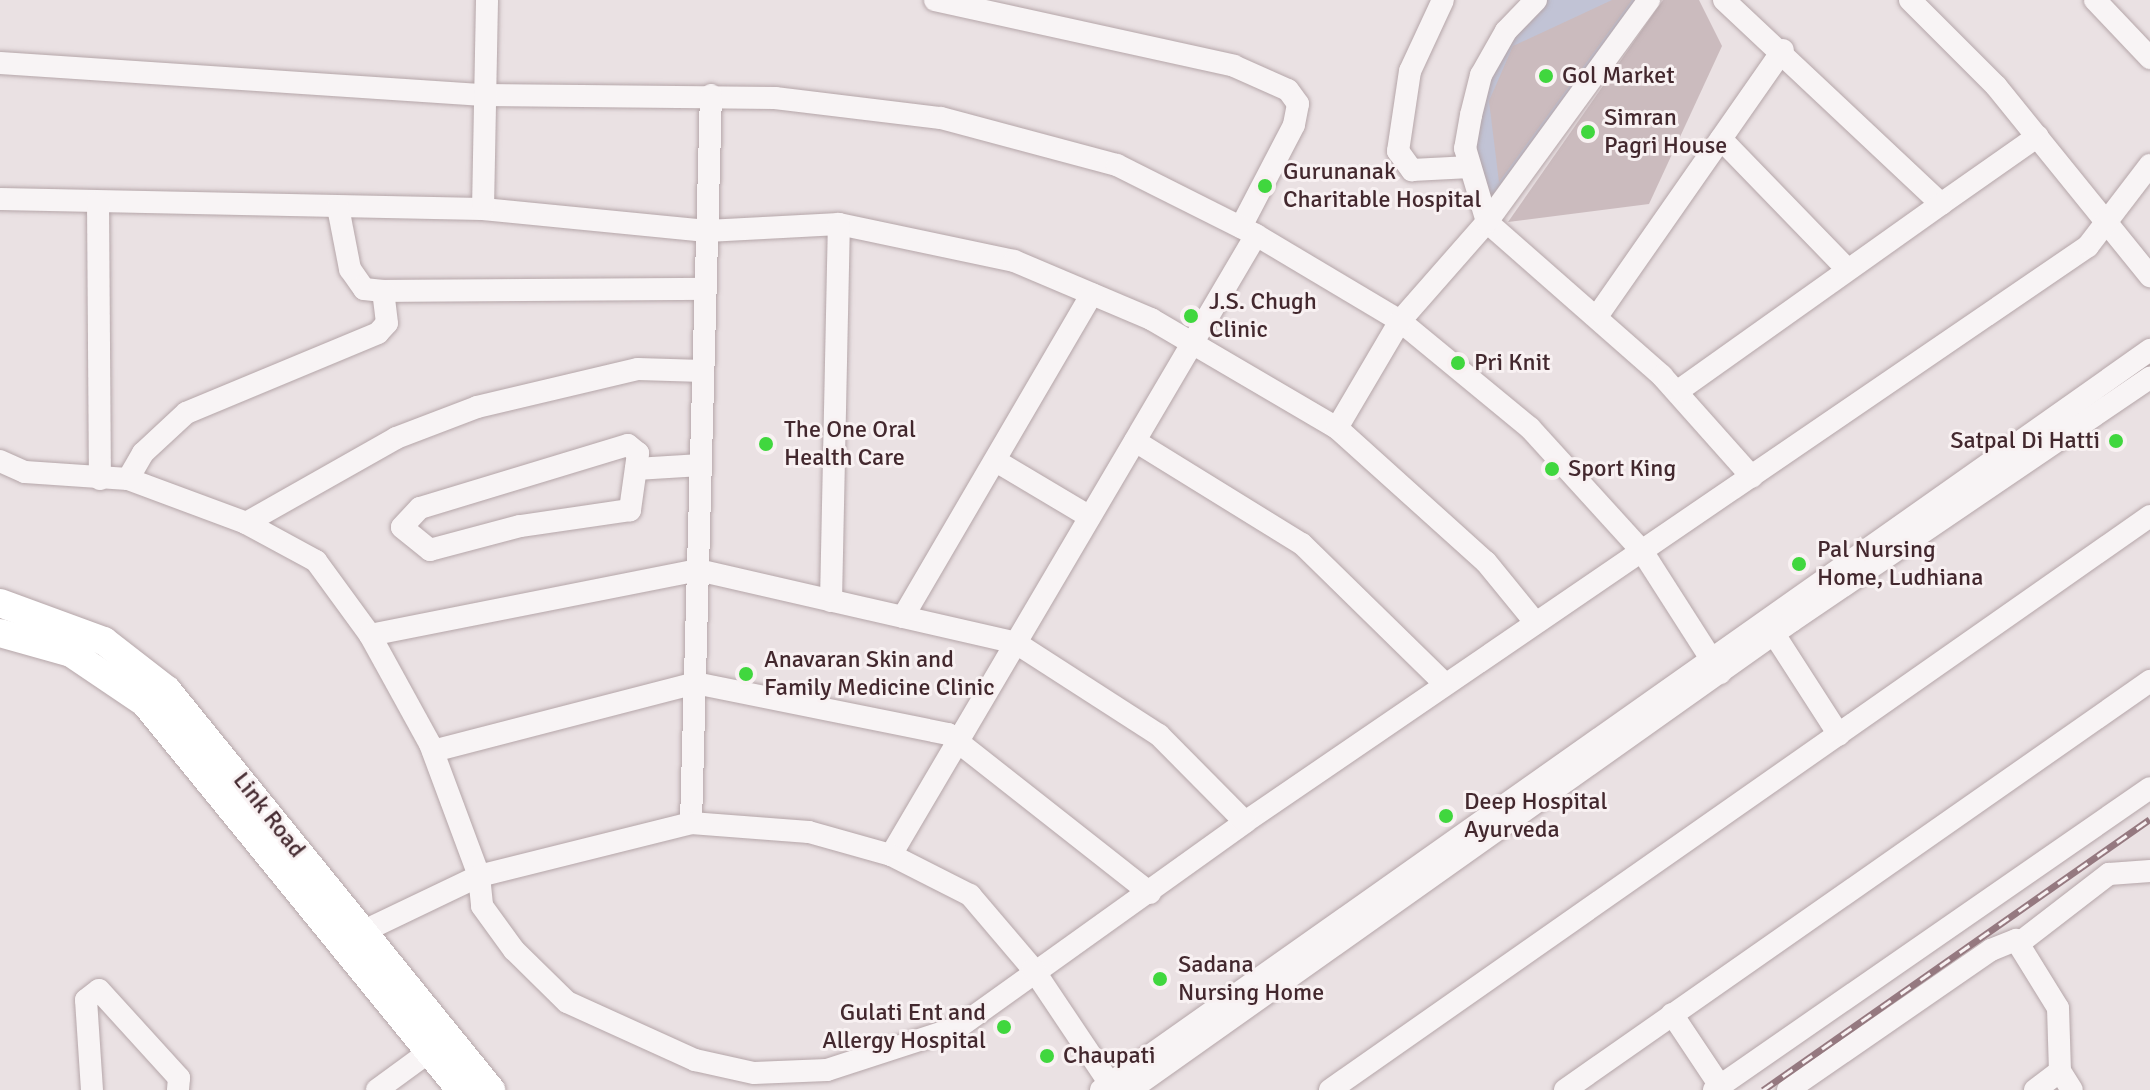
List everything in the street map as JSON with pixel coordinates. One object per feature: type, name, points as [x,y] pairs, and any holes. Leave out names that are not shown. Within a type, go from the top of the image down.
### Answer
[{"type":"main road","name":"Link Road","points":[[0,603],[75,627],[136,661],[206,735],[491,1090]]},
{"type":"main road","name":"Link Road","points":[[0,633],[71,653],[145,703],[461,1090]]},
{"type":"street","points":[[483,209],[487,0]]},
{"type":"street","points":[[891,855],[1192,343],[1249,231],[1294,125],[1298,104],[1288,90],[1234,66],[935,0]]},
{"type":"street","points":[[1443,0],[1410,71],[1398,151],[1412,170],[1470,167]]},
{"type":"street","points":[[1536,0],[1506,31],[1481,75],[1465,148],[1487,222],[1598,315],[1678,391],[1752,477]]},
{"type":"street","points":[[1337,428],[1400,321],[1487,222],[1649,0]]},
{"type":"street","points":[[1724,0],[1783,50],[1941,204]]},
{"type":"street","points":[[1910,0],[2038,136],[2150,276]]},
{"type":"street","points":[[2102,3],[2150,58]]},
{"type":"street","points":[[1598,315],[1783,50]]},
{"type":"street","points":[[0,63],[484,95],[711,95],[941,118],[1117,165],[1249,231],[1400,321],[1530,428],[1642,551],[1715,665]]},
{"type":"street","points":[[691,823],[711,95]]},
{"type":"street","points":[[1678,391],[1846,268],[2038,136]]},
{"type":"street","points":[[1721,139],[1846,268]]},
{"type":"street","points":[[0,461],[25,472],[128,479],[246,523],[316,561],[370,635],[433,751],[479,876],[482,906],[514,950],[567,1002],[695,1060],[754,1073],[827,1070],[890,1055],[959,1027],[1033,969],[1150,893],[1245,822],[2047,276],[2110,224],[2150,165]]},
{"type":"street","points":[[0,199],[483,209],[707,231],[839,224],[1014,261],[1092,294],[1192,343],[1337,428],[1474,551],[1535,622]]},
{"type":"street","points":[[98,202],[100,479]]},
{"type":"street","points":[[338,207],[350,269],[364,289],[706,289]]},
{"type":"street","points":[[831,601],[839,224]]},
{"type":"street","points":[[128,479],[143,453],[186,413],[378,333],[389,311],[383,291]]},
{"type":"street","points":[[903,617],[1092,294]]},
{"type":"street","points":[[362,932],[479,876],[691,823],[809,832],[891,855],[970,895],[1033,969],[1114,1088],[1715,665],[2150,350]]},
{"type":"street","points":[[246,523],[382,445],[477,407],[638,369],[703,371]]},
{"type":"street","points":[[1715,665],[1774,634],[2150,378]]},
{"type":"street","points":[[1135,441],[1302,544],[1445,684]]},
{"type":"street","points":[[628,445],[637,450],[636,469],[630,510],[520,526],[430,550],[402,527],[420,508],[628,445]]},
{"type":"street","points":[[996,461],[1090,517]]},
{"type":"street","points":[[636,469],[701,465]]},
{"type":"street","points":[[1330,1090],[2150,516]]},
{"type":"street","points":[[370,635],[698,570],[1016,643],[1159,735],[1245,822]]},
{"type":"street","points":[[1774,634],[1839,735]]},
{"type":"street","points":[[1565,1090],[2150,681]]},
{"type":"street","points":[[433,751],[695,683],[958,742],[1150,893]]},
{"type":"street","points":[[1672,1014],[1717,1088],[2150,788]]},
{"type":"street","points":[[1788,1090],[1991,950],[2018,944],[2109,874],[2150,871]]},
{"type":"street","points":[[2018,944],[2058,1008],[2066,1080],[2035,1090]]},
{"type":"street","points":[[92,1090],[86,1000],[95,990],[179,1078],[178,1090]]},
{"type":"street","points":[[377,1090],[429,1052]]},
{"type":"shaded area","points":[[1541,0],[1646,0],[1490,213],[1469,148],[1483,78]]},
{"type":"building","points":[[1612,0],[1632,0],[1499,182],[1489,101],[1513,46]]},
{"type":"building","points":[[1663,0],[1699,0],[1722,46],[1649,204],[1508,222]]},
{"type":"railway","points":[[1763,1090],[2150,819]]},
{"type":"place","name":"Gol Market","points":[[1546,76]]},
{"type":"place","name":"Simran Pagri House","points":[[1588,132]]},
{"type":"place","name":"Gurunanak Charitable Hospital","points":[[1265,186]]},
{"type":"place","name":"J.S. Chugh Clinic","points":[[1191,316]]},
{"type":"place","name":"Pri Knit","points":[[1458,363]]},
{"type":"place","name":"Satpal Di Hatti","points":[[2116,441]]},
{"type":"place","name":"The One Oral Health Care","points":[[766,444]]},
{"type":"place","name":"Sport King","points":[[1552,469]]},
{"type":"place","name":"Pal Nursing Home, Ludhiana","points":[[1799,564]]},
{"type":"place","name":"Anavaran Skin and Family Medicine Clinic","points":[[746,674]]},
{"type":"place","name":"Deep Hospital Ayurveda","points":[[1446,816]]},
{"type":"place","name":"Sadana Nursing Home","points":[[1160,979]]},
{"type":"place","name":"Gulati Ent and Allergy Hospital","points":[[1004,1027]]},
{"type":"place","name":"Chaupati","points":[[1047,1056]]}]
